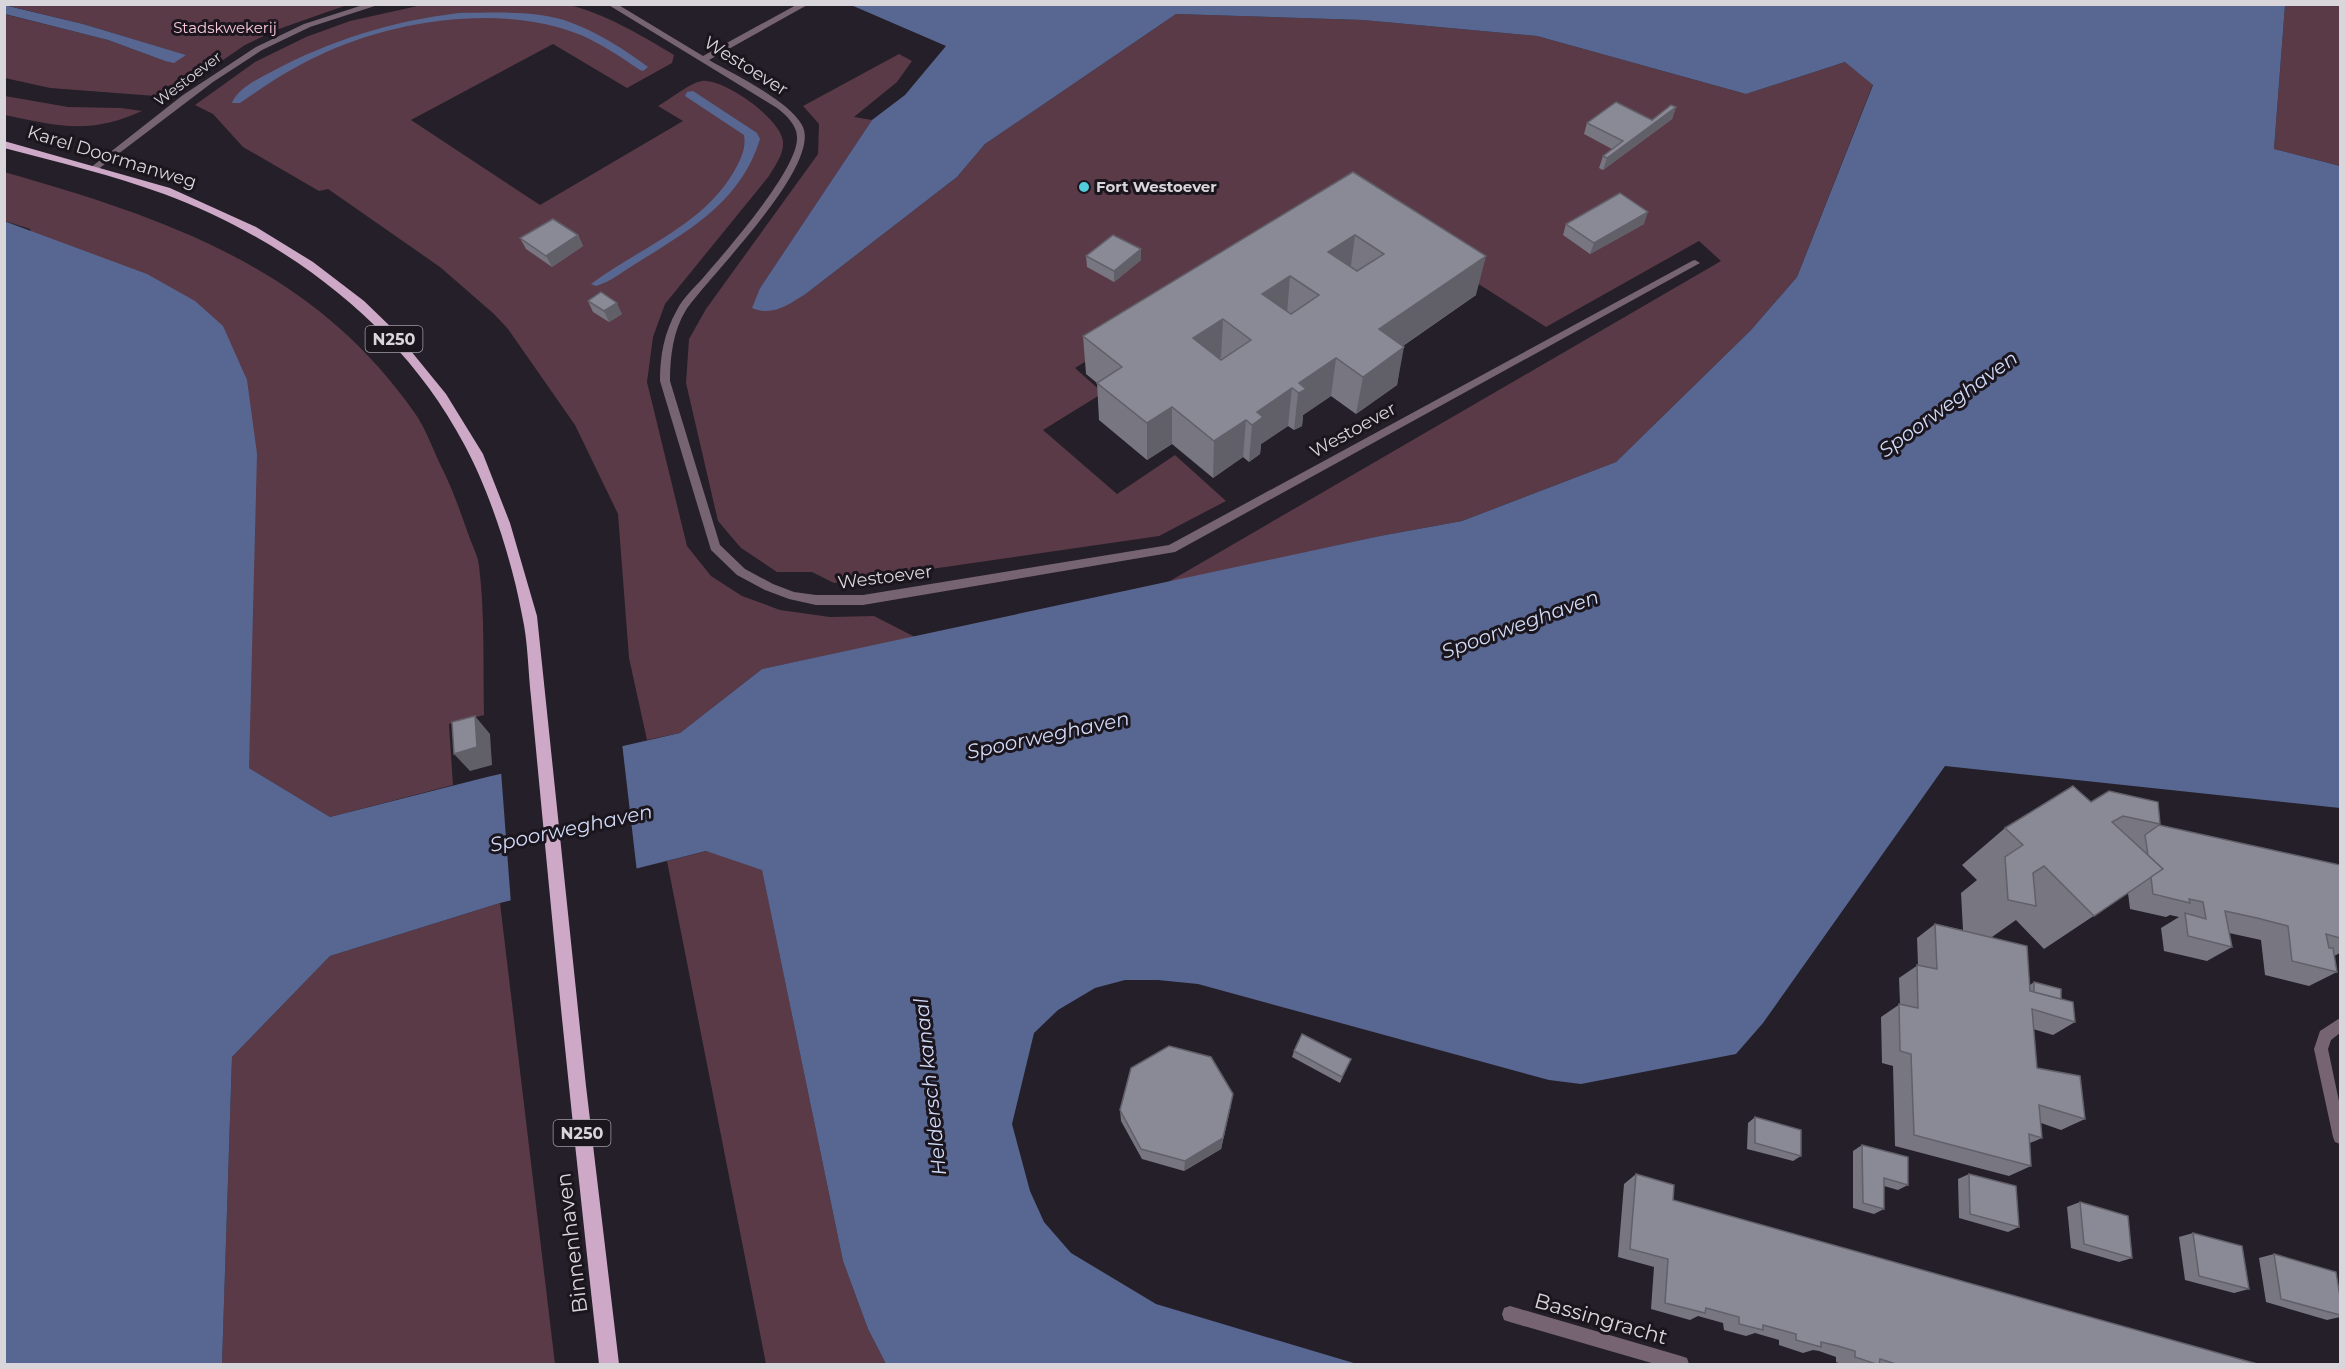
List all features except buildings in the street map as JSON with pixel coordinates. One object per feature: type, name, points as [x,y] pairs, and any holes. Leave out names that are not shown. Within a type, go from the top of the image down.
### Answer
[{"type":"main road","name":"Karel Doormanweg","points":[[4,144],[93,168],[166,192],[200,205],[275,244],[339,288],[380,323],[428,379],[458,423],[482,467],[512,551],[530,616],[558,902]]},
{"type":"main road","name":"Binnenhaven","points":[[558,902],[609,1365]]},
{"type":"street","name":"Westoever","points":[[93,168],[245,57],[287,34],[321,20],[377,4]]},
{"type":"street","name":"Westoever","points":[[611,4],[788,112],[802,136],[801,148],[780,186],[682,309],[671,331],[664,356],[665,381],[715,547],[741,572],[793,596],[816,600],[863,600],[1171,549],[1695,263]]},
{"type":"street","points":[[704,59],[806,4]]},
{"type":"street","points":[[2340,1025],[2325,1036],[2321,1049],[2340,1137]]},
{"type":"street","name":"Bassingracht","points":[[1510,1314],[1681,1365]]},
{"type":"green space","points":[[566,4],[595,13],[635,32],[674,55],[672,63],[627,88],[553,44],[411,120],[540,205],[683,121],[658,106],[697,82],[711,82],[737,93],[773,122],[783,142],[776,164],[769,176],[665,304],[653,337],[647,382],[687,546],[711,576],[742,596],[780,610],[830,617],[874,616],[915,637],[762,669],[680,733],[647,740],[629,658],[618,514],[575,425],[508,329],[440,267],[328,189],[319,191],[243,147],[213,114],[195,105],[255,62],[306,37],[350,21],[422,5]]},
{"type":"green space","name":"Stadskwekerij","points":[[5,5],[347,5],[276,30],[245,45],[169,97],[50,88],[5,78],[4,14],[108,40],[165,61],[185,55],[83,24]]},
{"type":"green space","points":[[2285,5],[2340,5],[2340,166],[2274,149]]},
{"type":"green space","points":[[1176,14],[1363,20],[1537,36],[1746,94],[1845,62],[1873,84],[1797,277],[1751,330],[1616,462],[1462,521],[1380,536],[1163,585],[1721,261],[1699,241],[1546,327],[1347,200],[1075,368],[1103,393],[1043,430],[1117,494],[1175,455],[1226,501],[1159,536],[834,583],[812,572],[777,572],[741,548],[718,521],[686,383],[689,339],[706,309],[818,154],[819,124],[803,106],[899,54],[912,61],[897,82],[854,117],[872,120],[760,288],[753,308],[807,293],[957,177],[985,144]]},
{"type":"green space","points":[[5,96],[68,107],[121,108],[142,111],[123,119],[90,126],[57,125],[5,115]]},
{"type":"green space","points":[[4,172],[122,209],[178,230],[232,255],[283,285],[330,320],[374,362],[414,412],[456,499],[477,558],[481,584],[484,715],[449,724],[453,785],[330,817],[249,768],[249,736],[30,229],[5,221]]},
{"type":"green space","points":[[707,851],[762,869],[843,1261],[868,1329],[886,1364],[766,1364],[667,861]]},
{"type":"green space","points":[[500,903],[555,1364],[222,1364],[232,1057],[330,956]]},
{"type":"water","points":[[4,5],[83,24],[186,55],[174,63],[165,61],[108,40],[5,14]]},
{"type":"water","points":[[851,5],[2285,5],[2274,149],[2340,166],[2340,808],[1945,766],[1763,1023],[1736,1054],[1581,1084],[1549,1080],[1198,984],[1158,980],[1125,980],[1095,988],[1058,1010],[1034,1033],[1012,1124],[1030,1191],[1044,1222],[1071,1253],[1156,1304],[1357,1364],[886,1364],[868,1329],[843,1261],[762,870],[706,851],[500,903],[330,956],[232,1057],[222,1364],[5,1364],[4,221],[147,274],[195,301],[223,326],[247,380],[257,454],[249,768],[330,817],[487,777],[680,733],[762,669],[1380,536],[1462,521],[1616,462],[1751,330],[1797,277],[1873,85],[1845,62],[1746,94],[1537,36],[1363,20],[1176,14],[985,144],[957,177],[807,293],[774,310],[752,308],[760,288],[872,120],[905,95],[946,46]]},
{"type":"water","points":[[459,13],[525,13],[564,20],[608,40],[648,67],[643,71],[640,70],[581,35],[550,25],[483,18],[448,20],[413,25],[347,43],[297,66],[240,103],[232,103],[244,88],[255,81],[316,50],[386,27]]},
{"type":"water","points":[[693,91],[757,133],[760,139],[751,161],[727,196],[695,225],[613,278],[596,286],[591,284],[691,219],[709,204],[737,166],[743,151],[744,135],[685,96],[687,92]]},
{"type":"pier","points":[[622,743],[637,872],[511,904],[501,771]]},
{"type":"place","name":"Fort Westoever","points":[[1084,187]]},
{"type":"water label","name":"Spoorweghaven","points":[[1948,404]]},
{"type":"water label","name":"Spoorweghaven","points":[[1520,624]]},
{"type":"water label","name":"Spoorweghaven","points":[[1048,735]]},
{"type":"water label","name":"Spoorweghaven","points":[[571,828]]},
{"type":"water label","name":"Heldersch kanaal","points":[[930,1087]]}]
